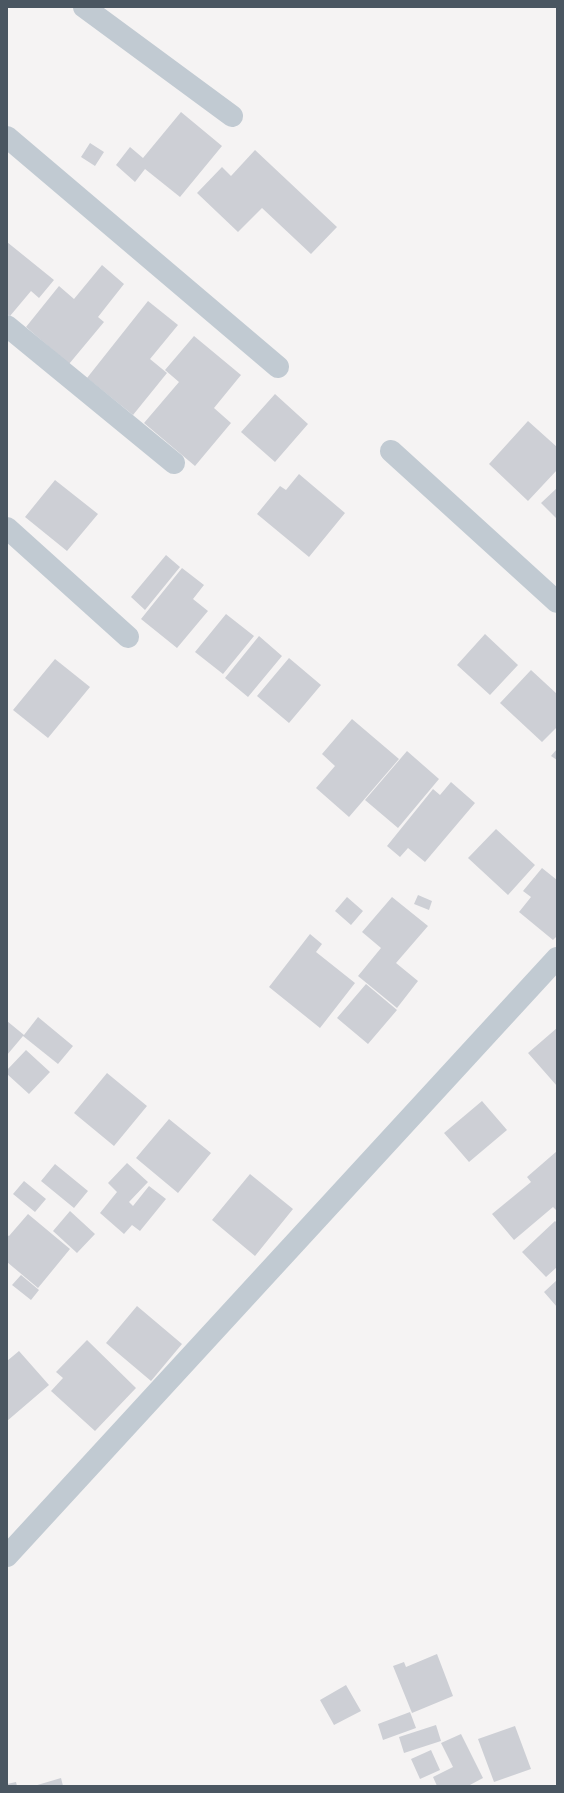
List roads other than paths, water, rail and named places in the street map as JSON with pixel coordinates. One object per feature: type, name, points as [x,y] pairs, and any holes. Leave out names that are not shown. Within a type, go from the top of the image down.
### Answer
[{"type":"street","points":[[84,7],[232,116]]},
{"type":"street","points":[[7,137],[278,367]]},
{"type":"street","points":[[7,326],[174,463]]},
{"type":"street","points":[[391,451],[557,602]]},
{"type":"street","points":[[7,528],[128,637]]},
{"type":"street","points":[[7,1556],[557,958]]}]
